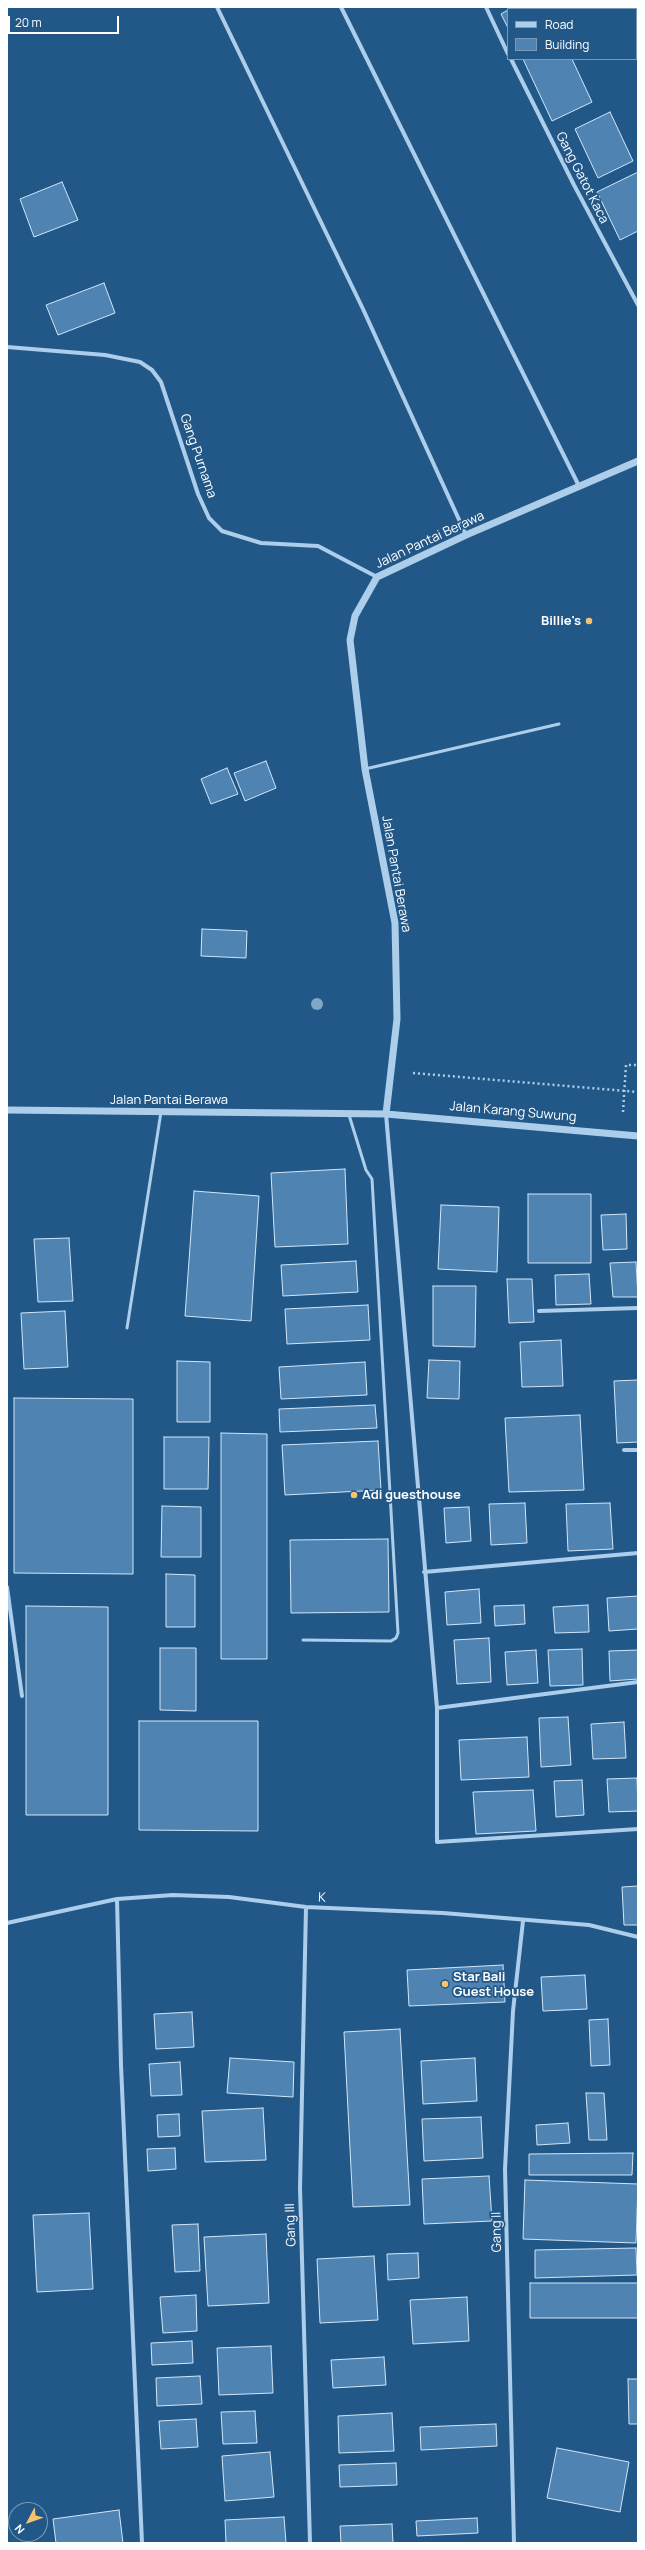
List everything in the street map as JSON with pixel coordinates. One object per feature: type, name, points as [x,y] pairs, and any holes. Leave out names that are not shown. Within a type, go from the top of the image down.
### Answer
[{"type":"street","points":[[217,7],[364,309],[466,535]]},
{"type":"street","points":[[341,7],[579,486]]},
{"type":"street","points":[[486,7],[507,52]]},
{"type":"street","name":"Gang Gatot Kaca","points":[[512,60],[574,185],[638,305]]},
{"type":"street","name":"Gang Purnama","points":[[7,347],[105,355],[140,362],[152,370],[161,382],[198,494],[209,518],[222,531],[261,543],[318,546],[377,577]]},
{"type":"street","name":"Jalan Pantai Berawa","points":[[7,1110],[386,1114],[389,1071],[396,1019],[395,923],[365,769],[350,640],[355,616],[377,577],[466,535],[638,461]]},
{"type":"street","points":[[386,1114],[424,1572],[437,1708],[437,1842],[638,1828]]},
{"type":"street","name":"Jalan Karang Suwung","points":[[386,1114],[638,1136]]},
{"type":"street","points":[[538,1311],[638,1308]]},
{"type":"street","points":[[624,1450],[638,1450]]},
{"type":"street","points":[[424,1572],[638,1553]]},
{"type":"street","points":[[7,1587],[22,1696]]},
{"type":"street","points":[[437,1708],[638,1682]]},
{"type":"street","name":"K","points":[[7,1923],[117,1899],[173,1896],[229,1897],[306,1907],[443,1913],[523,1921],[589,1925],[638,1937]]},
{"type":"street","points":[[117,1899],[122,2073],[142,2543]]},
{"type":"street","name":"Gang III","points":[[306,1907],[300,2188],[310,2543]]},
{"type":"street","name":"Gang II","points":[[514,2543],[505,2169],[513,2011],[523,1921]]},
{"type":"lane","points":[[365,769],[559,724]]},
{"type":"lane","points":[[128,1328],[161,1112]]},
{"type":"lane","points":[[303,1640],[391,1641],[396,1638],[398,1633],[372,1179],[366,1170],[349,1113]]},
{"type":"path","points":[[623,1134],[623,1090],[626,1065],[638,1065]]},
{"type":"path","points":[[389,1071],[638,1092]]},
{"type":"building","points":[[547,7],[548,8],[513,8]]},
{"type":"building","points":[[507,11],[507,26],[501,14]]},
{"type":"building","points":[[523,60],[572,60],[592,102],[552,121]]},
{"type":"building","points":[[610,112],[633,161],[598,178],[575,129]]},
{"type":"building","points":[[638,172],[638,231],[620,240],[597,192]]},
{"type":"building","points":[[62,182],[78,220],[34,237],[20,199]]},
{"type":"building","points":[[104,283],[115,313],[58,335],[46,305]]},
{"type":"building","points":[[266,761],[276,788],[245,801],[234,773]]},
{"type":"building","points":[[227,768],[238,794],[211,804],[201,779]]},
{"type":"building","points":[[202,929],[247,931],[246,958],[201,956]]},
{"type":"building","points":[[345,1169],[348,1244],[275,1247],[271,1173]]},
{"type":"building","points":[[194,1191],[259,1196],[251,1321],[185,1316]]},
{"type":"building","points":[[528,1194],[591,1194],[591,1263],[528,1263]]},
{"type":"building","points":[[441,1205],[499,1207],[497,1272],[438,1269]]},
{"type":"building","points":[[626,1214],[627,1249],[603,1250],[601,1215]]},
{"type":"building","points":[[69,1238],[73,1301],[38,1302],[34,1239]]},
{"type":"building","points":[[356,1261],[358,1292],[283,1296],[281,1265]]},
{"type":"building","points":[[636,1262],[638,1297],[613,1297],[610,1263]]},
{"type":"building","points":[[589,1274],[591,1304],[556,1305],[555,1275]]},
{"type":"building","points":[[507,1279],[532,1279],[534,1322],[509,1323]]},
{"type":"building","points":[[433,1286],[476,1286],[475,1347],[433,1346]]},
{"type":"building","points":[[368,1305],[370,1340],[287,1344],[285,1309]]},
{"type":"building","points":[[65,1311],[68,1367],[24,1369],[21,1313]]},
{"type":"building","points":[[561,1340],[563,1386],[522,1387],[520,1342]]},
{"type":"building","points":[[429,1360],[460,1361],[459,1399],[427,1398]]},
{"type":"building","points":[[177,1361],[210,1362],[210,1422],[177,1422]]},
{"type":"building","points":[[365,1362],[367,1395],[281,1399],[279,1367]]},
{"type":"building","points":[[638,1380],[638,1442],[617,1443],[614,1381]]},
{"type":"building","points":[[14,1398],[133,1399],[133,1574],[14,1573]]},
{"type":"building","points":[[375,1405],[377,1428],[280,1432],[279,1409]]},
{"type":"building","points":[[580,1415],[584,1490],[509,1492],[505,1418]]},
{"type":"building","points":[[221,1433],[267,1434],[267,1659],[221,1659]]},
{"type":"building","points":[[164,1437],[209,1437],[208,1489],[164,1489]]},
{"type":"building","points":[[378,1441],[381,1490],[285,1495],[282,1445]]},
{"type":"building","points":[[525,1503],[527,1543],[491,1545],[489,1504]]},
{"type":"building","points":[[610,1503],[613,1549],[568,1551],[566,1504]]},
{"type":"building","points":[[162,1506],[201,1507],[201,1557],[161,1557]]},
{"type":"building","points":[[469,1507],[471,1541],[446,1543],[444,1508]]},
{"type":"building","points":[[388,1539],[389,1612],[291,1613],[290,1540]]},
{"type":"building","points":[[166,1574],[195,1575],[195,1627],[166,1627]]},
{"type":"building","points":[[479,1589],[481,1623],[447,1625],[445,1592]]},
{"type":"building","points":[[638,1596],[638,1629],[609,1631],[607,1598]]},
{"type":"building","points":[[524,1605],[525,1624],[495,1626],[494,1606]]},
{"type":"building","points":[[588,1605],[589,1632],[555,1633],[553,1607]]},
{"type":"building","points":[[26,1606],[108,1607],[108,1815],[26,1815]]},
{"type":"building","points":[[489,1638],[491,1682],[457,1684],[454,1640]]},
{"type":"building","points":[[160,1648],[196,1648],[196,1711],[160,1710]]},
{"type":"building","points":[[582,1649],[583,1685],[550,1686],[548,1650]]},
{"type":"building","points":[[536,1650],[538,1683],[507,1685],[505,1652]]},
{"type":"building","points":[[638,1650],[638,1679],[610,1681],[609,1651]]},
{"type":"building","points":[[568,1717],[571,1765],[541,1767],[539,1718]]},
{"type":"building","points":[[139,1721],[258,1721],[258,1831],[139,1830]]},
{"type":"building","points":[[624,1722],[626,1758],[593,1759],[591,1724]]},
{"type":"building","points":[[527,1737],[529,1777],[461,1780],[459,1740]]},
{"type":"building","points":[[637,1778],[638,1811],[609,1812],[607,1779]]},
{"type":"building","points":[[582,1780],[584,1815],[556,1817],[554,1781]]},
{"type":"building","points":[[533,1790],[536,1831],[476,1834],[473,1792]]},
{"type":"building","points":[[638,1886],[638,1925],[624,1925],[622,1887]]},
{"type":"building","points":[[503,1965],[505,2002],[409,2006],[407,1970]]},
{"type":"building","points":[[585,1975],[587,2009],[543,2011],[541,1977]]},
{"type":"building","points":[[192,2012],[194,2047],[156,2049],[154,2014]]},
{"type":"building","points":[[608,2019],[610,2065],[591,2066],[589,2020]]},
{"type":"building","points":[[400,2029],[410,2205],[353,2207],[344,2032]]},
{"type":"building","points":[[230,2058],[294,2062],[293,2097],[227,2093]]},
{"type":"building","points":[[475,2058],[477,2101],[423,2104],[421,2061]]},
{"type":"building","points":[[180,2062],[182,2095],[151,2096],[149,2064]]},
{"type":"building","points":[[586,2093],[604,2093],[607,2140],[589,2140]]},
{"type":"building","points":[[263,2108],[266,2160],[205,2162],[202,2111]]},
{"type":"building","points":[[179,2114],[180,2136],[158,2137],[157,2115]]},
{"type":"building","points":[[481,2117],[483,2158],[424,2161],[422,2119]]},
{"type":"building","points":[[568,2123],[570,2143],[537,2145],[536,2125]]},
{"type":"building","points":[[175,2148],[176,2169],[148,2171],[147,2149]]},
{"type":"building","points":[[633,2153],[632,2175],[529,2175],[529,2154]]},
{"type":"building","points":[[489,2176],[492,2221],[424,2224],[422,2179]]},
{"type":"building","points":[[525,2180],[638,2184],[636,2243],[523,2239]]},
{"type":"building","points":[[89,2213],[93,2289],[37,2292],[33,2215]]},
{"type":"building","points":[[198,2224],[200,2271],[175,2272],[172,2225]]},
{"type":"building","points":[[266,2234],[269,2303],[208,2306],[204,2237]]},
{"type":"building","points":[[636,2248],[637,2275],[535,2278],[535,2250]]},
{"type":"building","points":[[418,2253],[419,2278],[388,2280],[387,2254]]},
{"type":"building","points":[[374,2256],[378,2320],[320,2323],[317,2259]]},
{"type":"building","points":[[530,2283],[638,2283],[638,2318],[530,2318]]},
{"type":"building","points":[[196,2295],[197,2331],[163,2333],[160,2297]]},
{"type":"building","points":[[467,2297],[469,2341],[413,2344],[410,2300]]},
{"type":"building","points":[[192,2341],[193,2363],[152,2365],[151,2343]]},
{"type":"building","points":[[271,2346],[273,2393],[219,2395],[217,2348]]},
{"type":"building","points":[[384,2357],[386,2385],[333,2388],[331,2360]]},
{"type":"building","points":[[200,2376],[202,2404],[157,2406],[156,2378]]},
{"type":"building","points":[[628,2379],[638,2379],[638,2424],[629,2424]]},
{"type":"building","points":[[255,2411],[257,2443],[223,2444],[221,2412]]},
{"type":"building","points":[[392,2413],[394,2451],[339,2453],[338,2416]]},
{"type":"building","points":[[196,2419],[198,2447],[161,2449],[159,2421]]},
{"type":"building","points":[[496,2424],[497,2446],[421,2450],[420,2427]]},
{"type":"building","points":[[557,2448],[629,2462],[620,2512],[547,2498]]},
{"type":"building","points":[[270,2452],[274,2497],[225,2501],[222,2456]]},
{"type":"building","points":[[396,2463],[397,2485],[340,2487],[339,2465]]},
{"type":"building","points":[[119,2510],[123,2543],[56,2543],[53,2519]]},
{"type":"building","points":[[284,2517],[286,2543],[226,2543],[225,2520]]},
{"type":"building","points":[[477,2518],[478,2533],[417,2536],[416,2521]]},
{"type":"building","points":[[392,2524],[393,2543],[341,2543],[340,2526]]},
{"type":"place","name":"Billie's","points":[[589,621]]},
{"type":"place","name":"Adi guesthouse","points":[[354,1495]]},
{"type":"place","name":"Star Bali Guest House","points":[[445,1984]]}]
